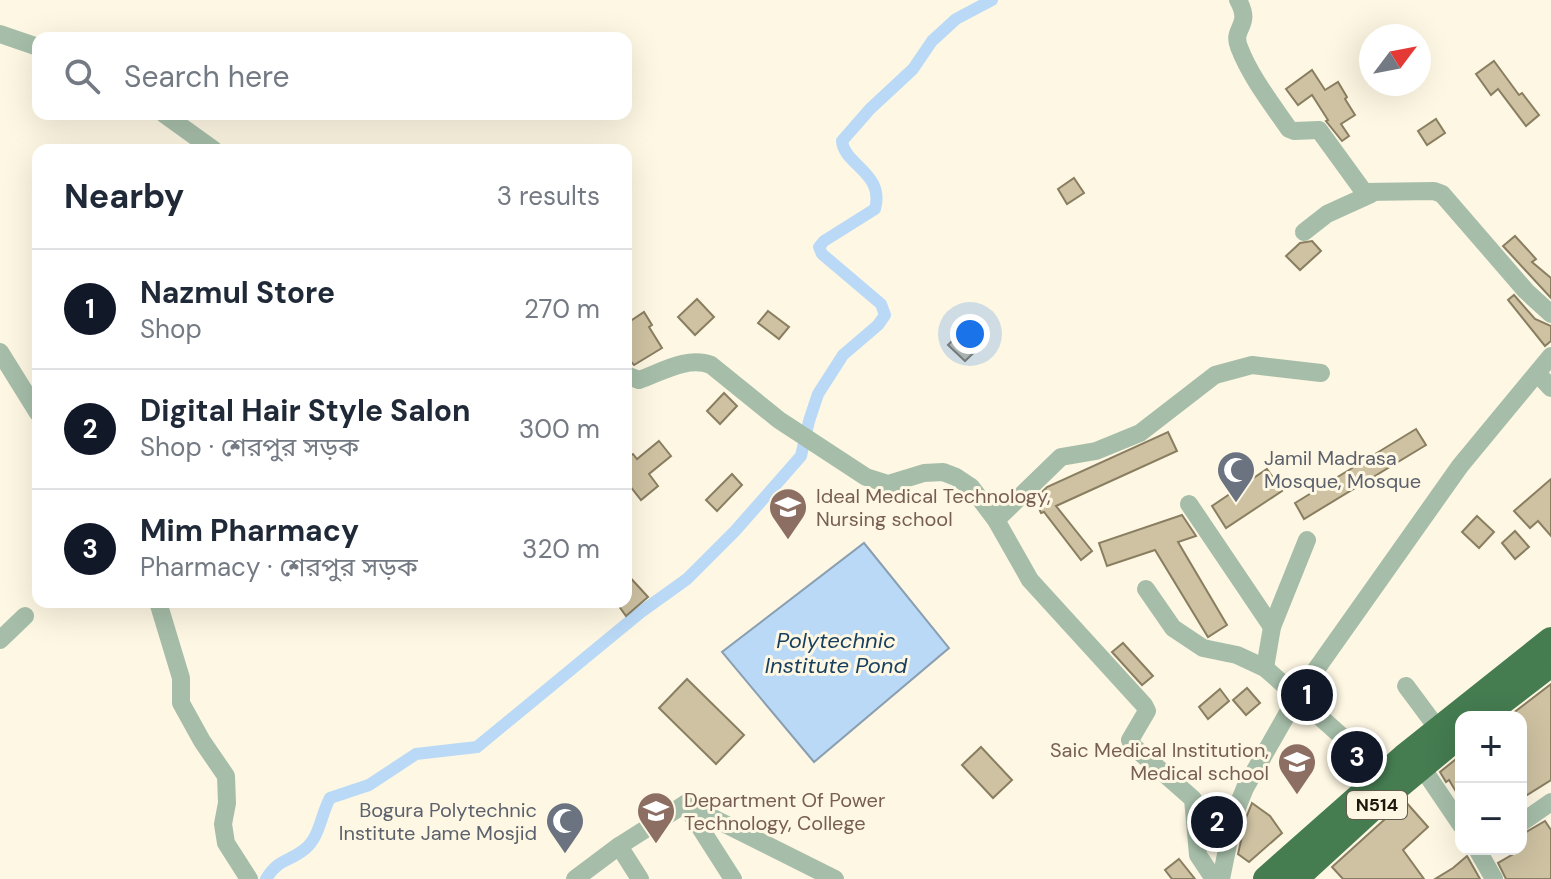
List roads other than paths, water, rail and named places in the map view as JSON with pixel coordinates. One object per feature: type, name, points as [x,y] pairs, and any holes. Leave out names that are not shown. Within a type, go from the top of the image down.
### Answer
[{"type":"highway","name":"N514","points":[[1295,879],[1421,766],[1449,732],[1551,640]]},
{"type":"highway","points":[[1490,711],[1551,664]]},
{"type":"highway","name":"N514","points":[[1266,879],[1384,774],[1449,732]]},
{"type":"street","points":[[1238,0],[1245,21],[1237,38],[1238,46],[1289,129],[1319,130],[1364,192],[1371,194]]},
{"type":"street","points":[[0,34],[32,45]]},
{"type":"street","points":[[172,120],[206,144]]},
{"type":"street","points":[[1304,232],[1327,214],[1371,194],[1398,191],[1442,194],[1499,261],[1551,314]]},
{"type":"street","points":[[0,352],[32,403]]},
{"type":"street","points":[[1221,879],[1234,815],[1245,788],[1298,695],[1460,466],[1551,356]]},
{"type":"street","points":[[632,377],[639,380],[690,361],[700,361],[711,365],[779,420],[866,477],[888,484],[924,473],[943,472],[971,487],[996,520],[1030,580],[1144,705],[1147,711],[1130,740],[1193,799],[1198,855],[1214,879]]},
{"type":"street","points":[[996,520],[1061,457],[1096,451],[1140,433],[1215,375],[1252,365],[1321,373]]},
{"type":"street","points":[[1537,373],[1551,388]]},
{"type":"street","points":[[1189,504],[1272,627]]},
{"type":"street","points":[[1265,668],[1272,627],[1307,540]]},
{"type":"street","points":[[1146,589],[1173,628],[1203,648],[1237,655],[1265,668],[1384,774]]},
{"type":"street","points":[[160,608],[181,678],[181,703],[226,776],[227,803],[223,824],[226,843],[249,879]]},
{"type":"street","points":[[0,640],[25,616]]},
{"type":"street","points":[[1406,686],[1449,732]]},
{"type":"street","points":[[1421,766],[1455,816]]},
{"type":"street","points":[[1527,819],[1551,802]]},
{"type":"street","points":[[575,879],[619,846],[685,804]]},
{"type":"street","points":[[685,804],[733,879]]},
{"type":"street","points":[[685,804],[835,879]]},
{"type":"street","points":[[619,846],[640,879]]},
{"type":"street","points":[[1484,855],[1494,879]]},
{"type":"water","name":"Polytechnic Institute Pond","points":[[864,543],[949,648],[814,762],[722,652]]},
{"type":"waterway","points":[[266,879],[275,868],[310,844],[330,798],[369,785],[416,754],[477,747],[641,612],[687,579],[735,531],[801,456],[818,394],[843,355],[878,325],[885,315],[881,304],[822,254],[819,247],[875,209],[877,197],[874,187],[849,157],[842,141],[870,109],[913,69],[932,41],[956,19],[992,0]]},
{"type":"place","name":"Jamil Madrasa Mosque, Mosque","points":[[1236,504]]},
{"type":"place","name":"Ideal Medical Technology, Nursing school","points":[[788,541]]},
{"type":"place","name":"Nazmul Store","points":[[1307,695]]},
{"type":"place","name":"Mim Pharmacy","points":[[1357,757]]},
{"type":"place","name":"Saic Medical Institution, Medical school","points":[[1297,796]]},
{"type":"place","name":"Digital Hair Style Salon","points":[[1217,822]]},
{"type":"place","name":"Department Of Power Technology, College","points":[[656,845]]},
{"type":"place","name":"Bogura Polytechnic Institute Jame Mosjid","points":[[565,855]]}]
